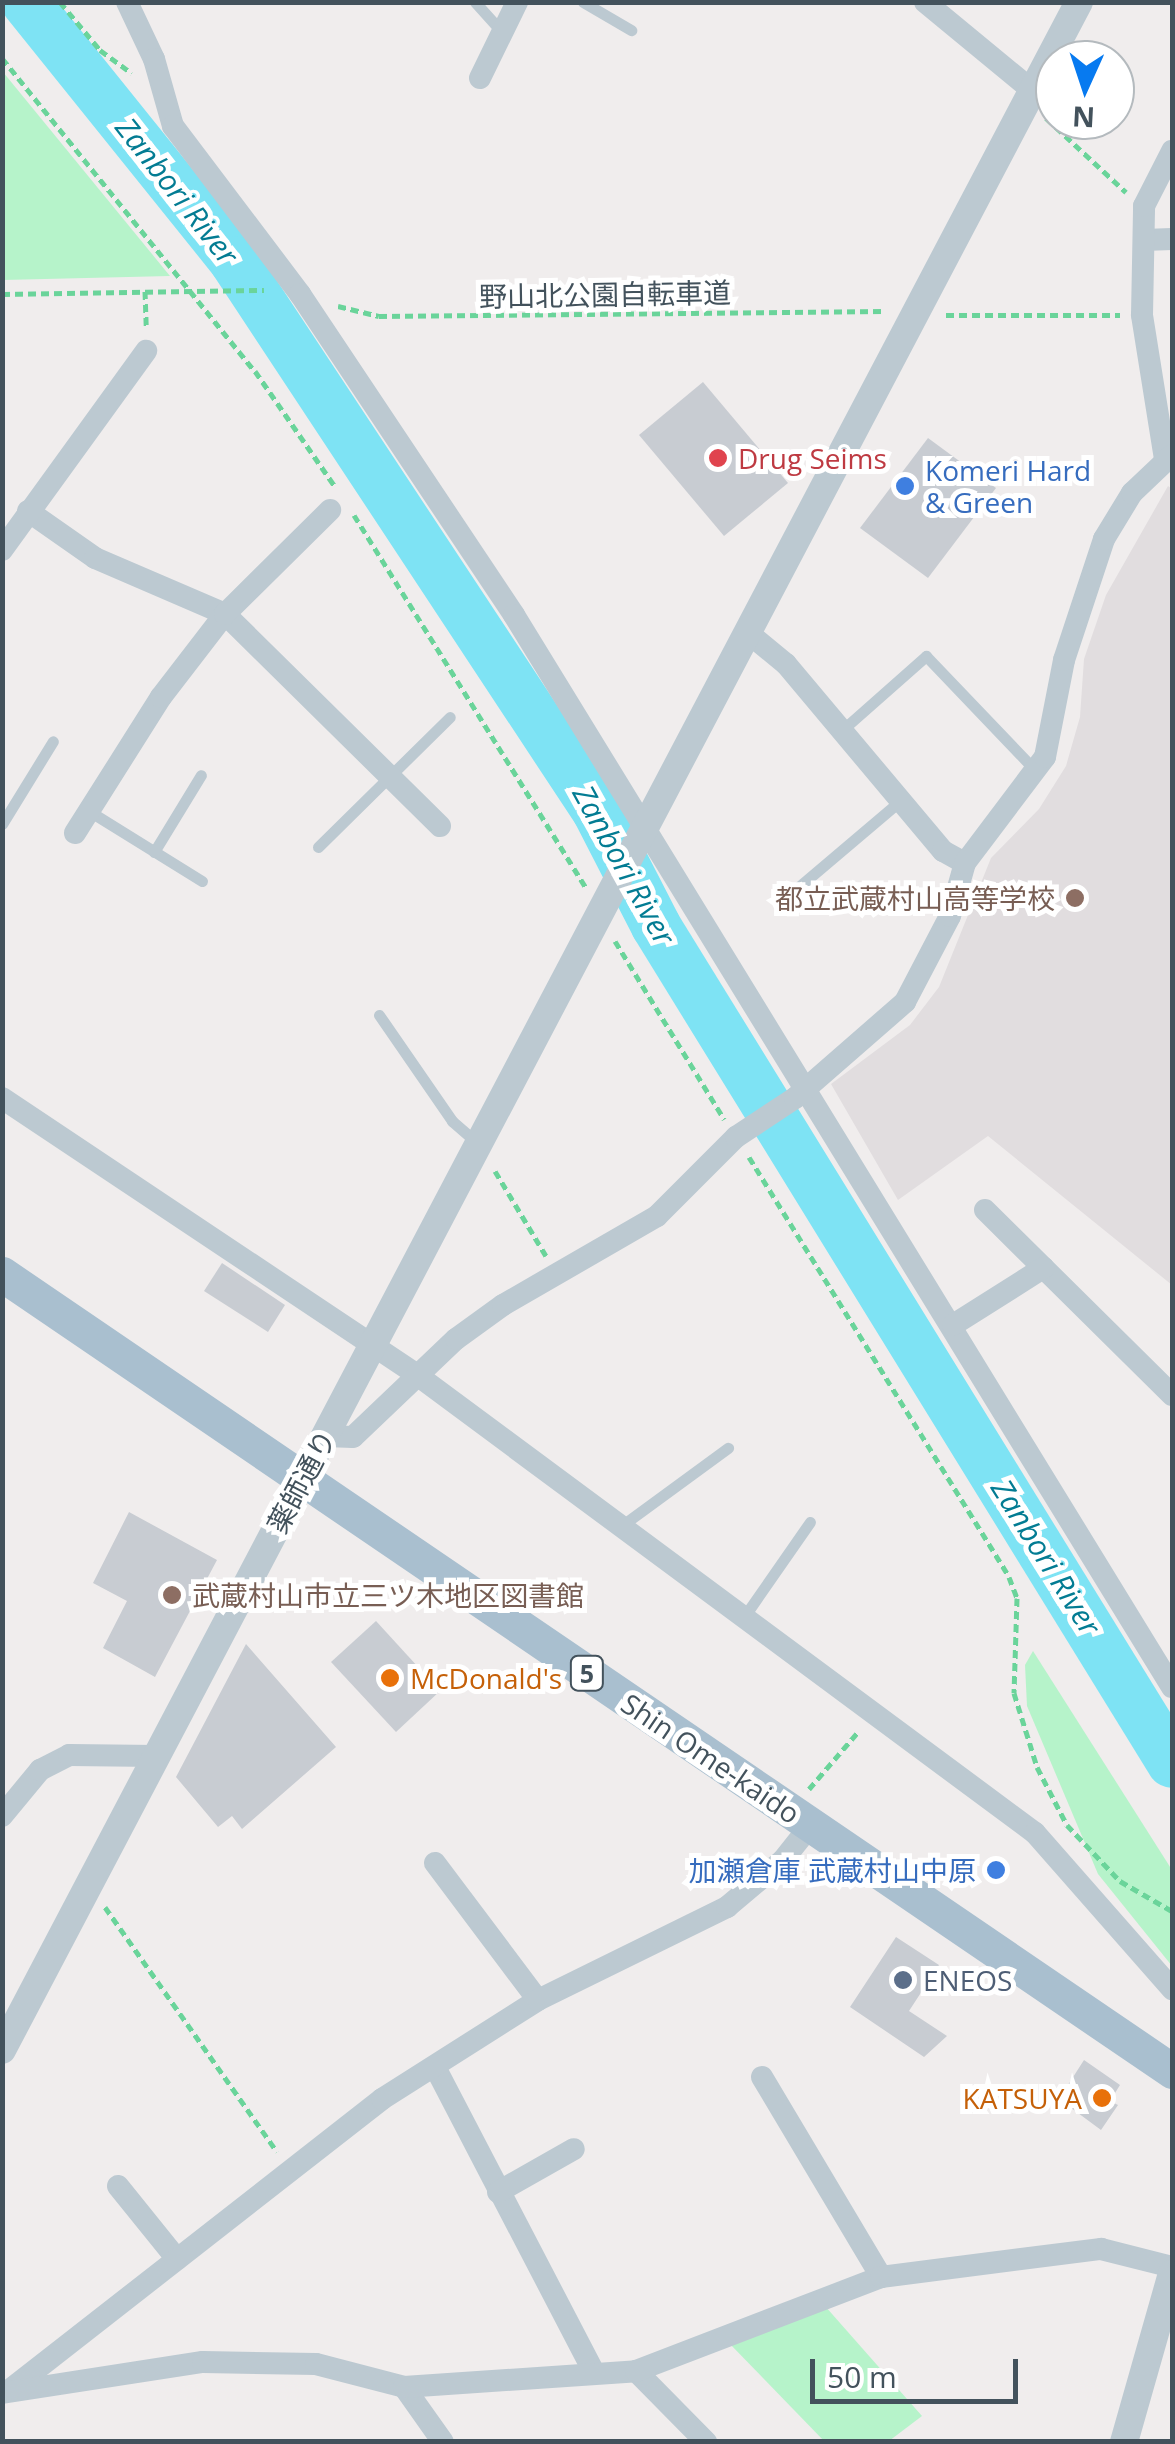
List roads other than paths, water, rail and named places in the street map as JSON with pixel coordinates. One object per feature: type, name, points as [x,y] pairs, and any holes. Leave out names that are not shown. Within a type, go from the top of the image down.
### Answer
[{"type":"main road","name":"Shin Ome-kaido","points":[[2,1274],[1172,2071]]},
{"type":"street","points":[[127,2],[154,59],[173,126],[415,460],[800,1093],[952,1325],[1172,1686]]},
{"type":"street","points":[[480,78],[517,2]]},
{"type":"street","points":[[925,2],[1029,98]]},
{"type":"street","name":"薬師通り","points":[[2,2050],[301,1478],[482,1153],[600,909],[1079,2]]},
{"type":"street","points":[[326,1436],[352,1437],[417,1375],[503,1305],[657,1216],[739,1134],[800,1093],[905,1002],[950,916],[966,863],[1036,771],[1104,540],[1132,493],[1169,457],[1142,315],[1144,206],[1172,151]]},
{"type":"street","points":[[1144,240],[1172,239]]},
{"type":"street","points":[[2,550],[146,350]]},
{"type":"street","points":[[75,833],[161,696],[226,614],[340,505]]},
{"type":"street","points":[[28,511],[95,558],[226,614],[440,826]]},
{"type":"street","points":[[747,632],[772,648],[943,851],[966,863]]},
{"type":"street","points":[[2,1098],[417,1375],[875,1711],[1035,1833],[1172,1989]]},
{"type":"street","points":[[984,1210],[1172,1395]]},
{"type":"street","points":[[952,1325],[1043,1268]]},
{"type":"street","points":[[2,1816],[40,1770],[69,1756],[157,1756]]},
{"type":"street","points":[[6,2392],[290,2171],[435,2067],[538,2000],[726,1907],[783,1860],[800,1819]]},
{"type":"street","points":[[434,1863],[538,2000]]},
{"type":"street","points":[[435,2067],[592,2370]]},
{"type":"street","points":[[762,2077],[881,2277]]},
{"type":"street","points":[[498,2192],[574,2149]]},
{"type":"street","points":[[118,2186],[177,2259]]},
{"type":"street","points":[[6,2392],[203,2362],[316,2364],[404,2387],[592,2370],[636,2371],[881,2277],[1101,2248],[1172,2271],[1124,2442]]},
{"type":"street","points":[[636,2371],[706,2442]]},
{"type":"street","points":[[404,2387],[443,2442]]},
{"type":"lane","points":[[475,2],[502,32]]},
{"type":"lane","points":[[584,2],[631,30]]},
{"type":"lane","points":[[840,732],[926,656],[1036,771]]},
{"type":"lane","points":[[318,847],[450,717]]},
{"type":"lane","points":[[2,824],[53,741]]},
{"type":"lane","points":[[154,852],[201,776]]},
{"type":"lane","points":[[794,890],[900,802]]},
{"type":"lane","points":[[89,811],[202,881]]},
{"type":"lane","points":[[379,1014],[452,1122],[482,1153]]},
{"type":"lane","points":[[624,1524],[728,1448]]},
{"type":"lane","points":[[746,1614],[810,1522]]},
{"type":"waterway","name":"Zanbori River","points":[[26,2],[234,261],[597,811],[656,926],[1172,1763]]},
{"type":"place","name":"Drug Seims","points":[[718,458]]},
{"type":"place","name":"Komeri Hard & Green","points":[[905,486]]},
{"type":"place","name":"都立武蔵村山高等学校","points":[[1075,898]]},
{"type":"place","name":"武蔵村山市立三ツ木地区図書館","points":[[172,1595]]},
{"type":"place","name":"McDonald's","points":[[390,1678]]},
{"type":"place","name":"加瀬倉庫 武蔵村山中原","points":[[996,1870]]},
{"type":"place","name":"ENEOS","points":[[903,1980]]},
{"type":"place","name":"KATSUYA","points":[[1102,2098]]}]
